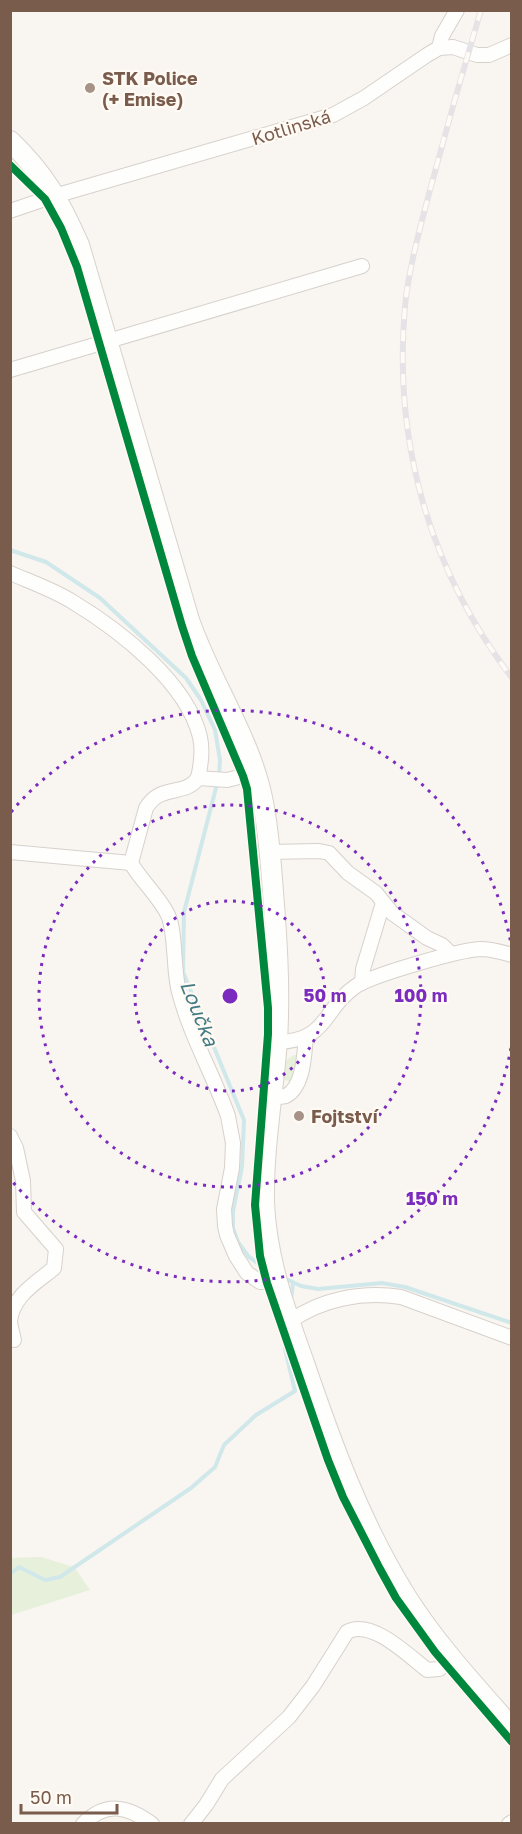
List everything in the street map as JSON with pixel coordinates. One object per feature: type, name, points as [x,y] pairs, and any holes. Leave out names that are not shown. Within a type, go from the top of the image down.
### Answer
[{"type":"main road","points":[[10,141],[38,170],[56,196],[79,245],[189,620],[199,650],[247,750],[264,809],[278,952],[277,1042],[264,1203],[268,1242],[277,1282],[340,1464],[368,1527],[408,1599],[453,1660],[512,1728]]},
{"type":"street","points":[[458,10],[442,36],[439,48],[453,47],[477,55],[489,55],[512,45]]},
{"type":"street","name":"Kotlinská","points":[[10,211],[333,115],[364,98],[439,48]]},
{"type":"street","points":[[10,370],[362,266]]},
{"type":"street","points":[[10,573],[72,601],[115,630],[156,664],[183,700],[195,723],[204,778]]},
{"type":"street","points":[[255,773],[227,780],[204,778],[189,786],[160,794],[151,800],[146,808],[131,862],[139,878],[168,916],[179,992],[229,1122],[233,1157],[224,1217],[230,1244],[247,1273],[260,1282],[277,1282]]},
{"type":"street","points":[[270,852],[320,851],[329,853],[348,873],[376,892],[392,913],[442,945],[451,954]]},
{"type":"street","points":[[10,852],[131,862]]},
{"type":"street","points":[[362,983],[363,969],[383,903]]},
{"type":"street","points":[[277,1042],[296,1040],[314,1033],[348,993],[362,983],[451,954],[479,949],[512,955]]},
{"type":"street","points":[[272,1098],[286,1096],[296,1086],[303,1065],[306,1037]]},
{"type":"street","points":[[10,1136],[16,1148],[23,1181],[24,1212],[56,1249],[54,1268],[20,1297],[11,1310],[10,1322],[14,1340]]},
{"type":"street","points":[[290,1322],[310,1309],[326,1303],[353,1297],[386,1295],[411,1301],[512,1338]]},
{"type":"street","points":[[191,1824],[222,1779],[289,1717],[313,1686],[350,1629],[355,1628],[388,1639],[427,1670],[439,1669],[453,1660]]},
{"type":"street","points":[[83,1824],[99,1812],[121,1807],[134,1811],[152,1824]]},
{"type":"green space","points":[[294,1055],[299,1055],[300,1059],[291,1082],[283,1079],[285,1061]]},
{"type":"green space","points":[[41,1557],[74,1567],[90,1590],[11,1615],[11,1558]]},
{"type":"waterway","name":"Loučka","points":[[10,550],[46,562],[100,598],[186,678],[201,700],[215,730],[220,760],[219,776]]},
{"type":"waterway","name":"Loučka","points":[[217,784],[184,912],[183,972],[244,1120],[242,1167],[233,1211],[233,1228],[238,1242],[249,1257],[266,1269]]},
{"type":"waterway","name":"Loučka","points":[[284,1278],[301,1286],[318,1289],[382,1283],[405,1287],[512,1323]]},
{"type":"waterway","points":[[291,1301],[293,1283]]},
{"type":"waterway","points":[[10,1574],[19,1567],[45,1580],[60,1577],[191,1488],[215,1467],[224,1445],[256,1415],[295,1391],[285,1349],[286,1339]]},
{"type":"railway","points":[[481,10],[436,168],[409,277],[405,306],[403,357],[405,406],[412,455],[423,502],[439,548],[459,593],[483,636],[512,678]]},
{"type":"cycle path","points":[[10,165],[45,199],[61,228],[77,267],[182,626],[192,656],[247,789],[268,1008],[255,1205],[260,1256],[267,1283],[328,1460],[343,1497],[380,1569],[396,1598],[435,1652],[512,1742]]},
{"type":"place","name":"STK Police (+ Emise)","points":[[90,88]]},
{"type":"place","name":"Fojtství","points":[[299,1116]]}]
